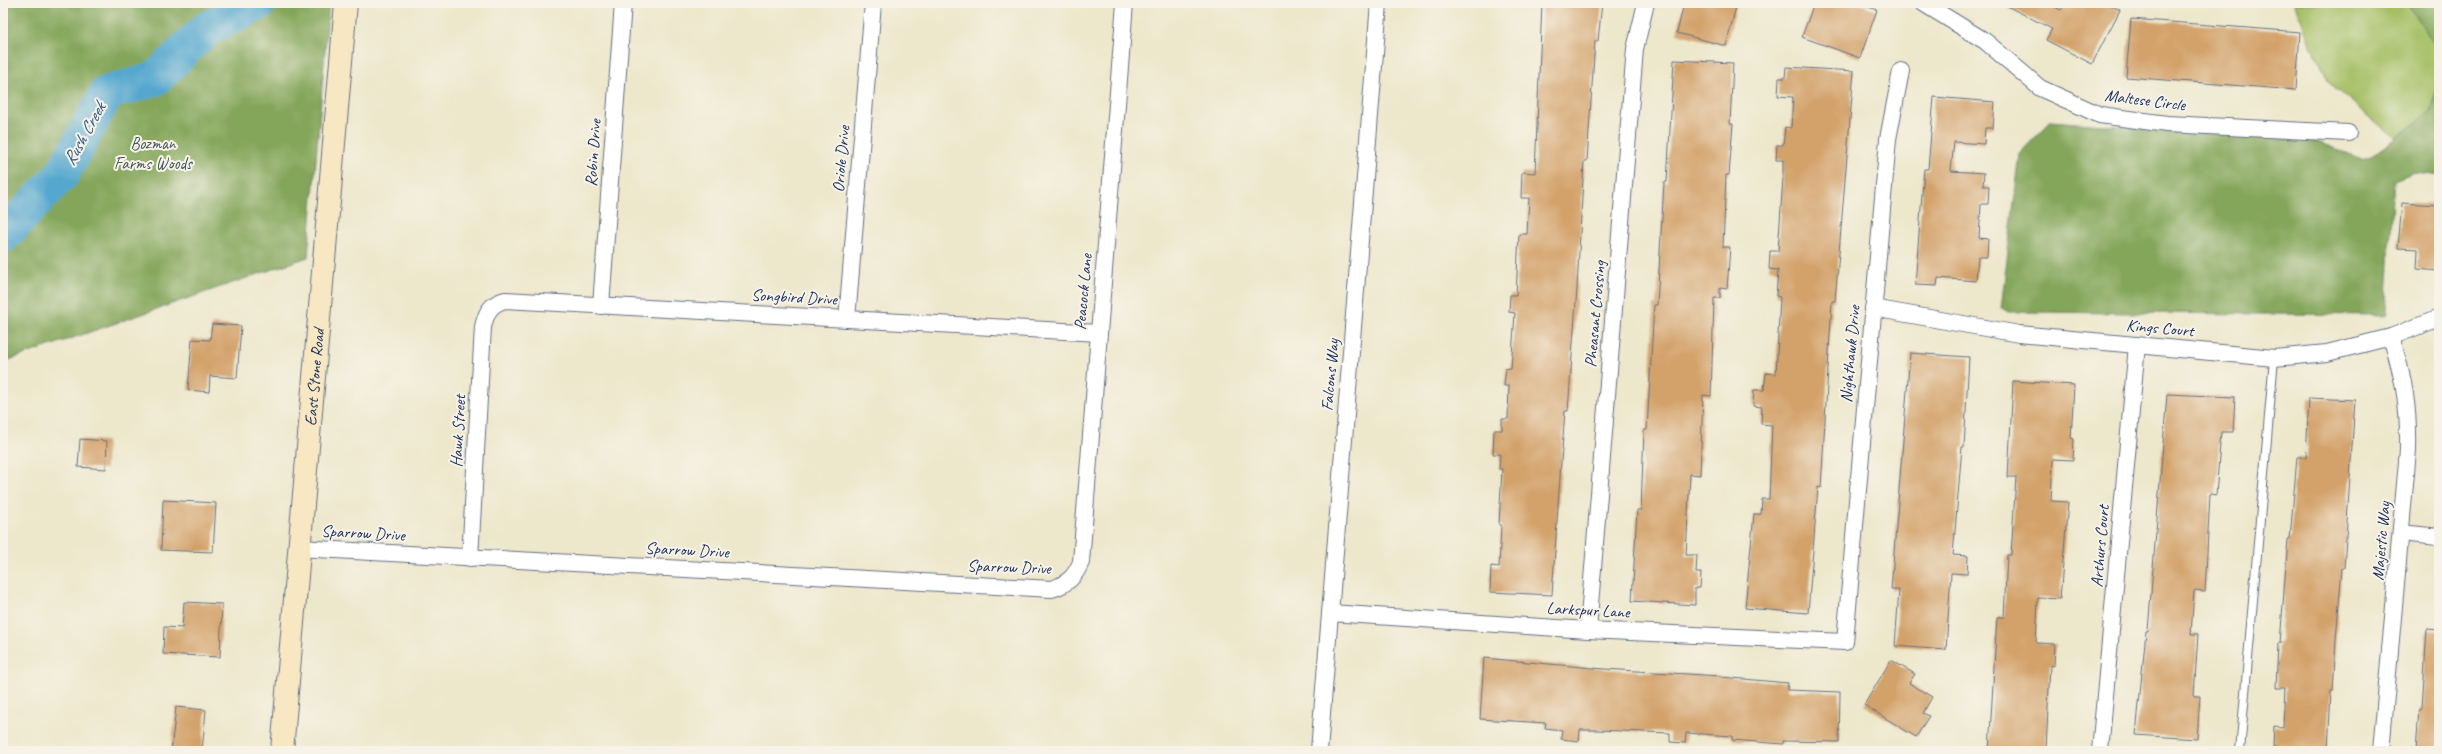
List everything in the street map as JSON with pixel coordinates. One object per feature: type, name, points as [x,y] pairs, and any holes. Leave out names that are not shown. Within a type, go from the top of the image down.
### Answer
[{"type":"main road","name":"East Stone Road","points":[[282,751],[298,548],[346,3]]},
{"type":"street","name":"Robin Drive","points":[[600,306],[623,3]]},
{"type":"street","name":"Oriole Drive","points":[[847,319],[873,3]]},
{"type":"street","name":"Peacock Lane","points":[[1070,580],[1081,562],[1125,3]]},
{"type":"street","name":"Falcons Way","points":[[1319,751],[1379,3]]},
{"type":"street","name":"Pheasant Crossing","points":[[1588,630],[1635,48],[1646,3]]},
{"type":"street","name":"Maltese Circle","points":[[1923,3],[1985,41],[2040,88],[2100,115],[2167,124],[2348,133]]},
{"type":"street","name":"Nighthawk Drive","points":[[1845,642],[1888,139],[1901,71]]},
{"type":"street","name":"Songbird Drive","points":[[489,308],[496,302],[505,300],[1099,333]]},
{"type":"street","name":"Hawk Street","points":[[470,558],[483,327],[489,308]]},
{"type":"street","name":"Kings Court","points":[[1873,308],[2019,334],[2274,358],[2327,353],[2391,337],[2439,318]]},
{"type":"street","name":"Majestic Way","points":[[2381,751],[2401,533],[2409,416],[2404,379],[2391,337]]},
{"type":"street","name":"Arthurs Court","points":[[2100,751],[2137,345]]},
{"type":"street","points":[[2401,533],[2439,537]]},
{"type":"street","name":"Sparrow Drive","points":[[298,548],[1052,590],[1070,580]]},
{"type":"street","name":"Larkspur Lane","points":[[1330,613],[1588,630],[1845,642]]},
{"type":"lane","points":[[2240,751],[2274,358]]},
{"type":"green space","name":"Bozman Farms Woods","points":[[3,3],[329,3],[308,257],[3,362]]},
{"type":"green space","points":[[2294,3],[2408,3],[2439,54],[2439,82],[2431,112],[2395,138],[2327,81]]},
{"type":"green space","points":[[2408,3],[2439,3],[2439,54]]},
{"type":"green space","points":[[2439,82],[2439,175],[2415,172],[2394,180],[2386,315],[2007,312],[2001,308],[2020,153],[2051,121],[2315,141],[2362,159],[2379,151],[2431,112]]},
{"type":"building","points":[[1542,3],[1602,3],[1598,41],[1595,41],[1587,161],[1584,161],[1568,411],[1565,411],[1552,595],[1490,592],[1491,566],[1499,567],[1501,525],[1499,525],[1502,469],[1499,469],[1500,454],[1493,454],[1494,430],[1502,430],[1502,419],[1508,419],[1509,386],[1504,386],[1506,368],[1511,369],[1515,313],[1509,312],[1510,295],[1516,295],[1519,234],[1527,234],[1529,198],[1521,198],[1522,172],[1535,173]]},
{"type":"building","points":[[1684,3],[1737,3],[1726,46],[1677,33]]},
{"type":"building","points":[[1814,3],[1858,3],[1877,10],[1860,58],[1802,37]]},
{"type":"building","points":[[2001,3],[2047,3],[2061,10],[2065,3],[2107,3],[2120,10],[2092,64],[2046,40],[2052,29]]},
{"type":"building","points":[[2131,19],[2300,32],[2296,90],[2126,77]]},
{"type":"building","points":[[1674,60],[1733,63],[1730,124],[1733,124],[1729,175],[1726,175],[1723,247],[1730,247],[1727,289],[1720,288],[1720,298],[1714,298],[1711,396],[1703,395],[1700,475],[1690,474],[1686,555],[1697,555],[1696,573],[1701,573],[1700,588],[1695,588],[1695,605],[1632,601],[1637,510],[1641,510],[1644,430],[1647,430],[1654,305],[1657,305],[1664,182],[1667,182]]},
{"type":"building","points":[[1786,67],[1854,71],[1835,301],[1832,301],[1821,488],[1818,487],[1808,613],[1745,608],[1754,514],[1761,514],[1762,499],[1769,499],[1772,425],[1761,424],[1762,407],[1753,406],[1754,390],[1764,390],[1766,373],[1776,374],[1780,297],[1776,296],[1778,270],[1769,269],[1770,251],[1778,251],[1783,178],[1783,160],[1776,160],[1777,145],[1783,145],[1785,127],[1791,128],[1793,97],[1778,96],[1779,78],[1785,78]]},
{"type":"building","points":[[1934,97],[1995,102],[1993,128],[1985,128],[1984,144],[1954,142],[1951,171],[1984,173],[1983,186],[1989,186],[1988,204],[1981,204],[1979,238],[1988,239],[1987,257],[1978,257],[1976,281],[1938,278],[1937,286],[1915,285],[1924,169],[1928,169]]},
{"type":"building","points":[[2402,203],[2439,205],[2439,271],[2417,269],[2418,249],[2398,248]]},
{"type":"building","points":[[212,324],[241,326],[237,378],[210,376],[209,392],[188,390],[192,339],[210,340]]},
{"type":"building","points":[[1910,353],[1969,357],[1964,447],[1962,447],[1953,555],[1968,556],[1967,574],[1951,573],[1946,650],[1895,646],[1899,590],[1891,590]]},
{"type":"building","points":[[2013,381],[2074,385],[2071,438],[2074,439],[2073,460],[2053,459],[2051,501],[2068,502],[2060,599],[2038,598],[2036,643],[2055,644],[2054,666],[2050,665],[2046,751],[1989,751],[1997,617],[2004,617],[2007,555],[2011,555],[2016,477],[2008,477]]},
{"type":"building","points":[[2167,394],[2235,397],[2233,432],[2221,432],[2216,495],[2210,494],[2205,592],[2194,591],[2191,634],[2198,634],[2194,696],[2200,696],[2197,739],[2136,735],[2146,631],[2148,631]]},
{"type":"building","points":[[2309,398],[2355,400],[2344,568],[2342,568],[2333,691],[2331,691],[2328,750],[2273,747],[2274,726],[2283,727],[2285,688],[2276,688],[2278,643],[2280,643],[2288,539],[2290,539],[2297,457],[2306,457]]},
{"type":"building","points":[[80,439],[107,441],[106,469],[78,467]]},
{"type":"building","points":[[163,500],[216,503],[213,552],[161,550]]},
{"type":"building","points":[[184,602],[222,604],[220,657],[163,654],[164,627],[182,628]]},
{"type":"building","points":[[2427,629],[2439,630],[2439,751],[2416,751],[2419,709],[2422,709]]},
{"type":"building","points":[[1484,658],[1604,669],[1721,676],[1788,683],[1787,690],[1840,692],[1839,742],[1783,741],[1783,744],[1732,740],[1732,736],[1686,733],[1685,743],[1670,742],[1670,733],[1597,730],[1580,730],[1579,741],[1561,739],[1562,730],[1545,728],[1546,723],[1480,719]]},
{"type":"building","points":[[1891,660],[1915,674],[1909,683],[1932,697],[1923,713],[1929,716],[1916,737],[1864,705]]},
{"type":"building","points":[[176,707],[206,710],[202,751],[171,751]]},
{"type":"waterway","name":"Rush Creek","points":[[3,236],[63,173],[107,93],[155,79],[206,29],[259,3]]}]
